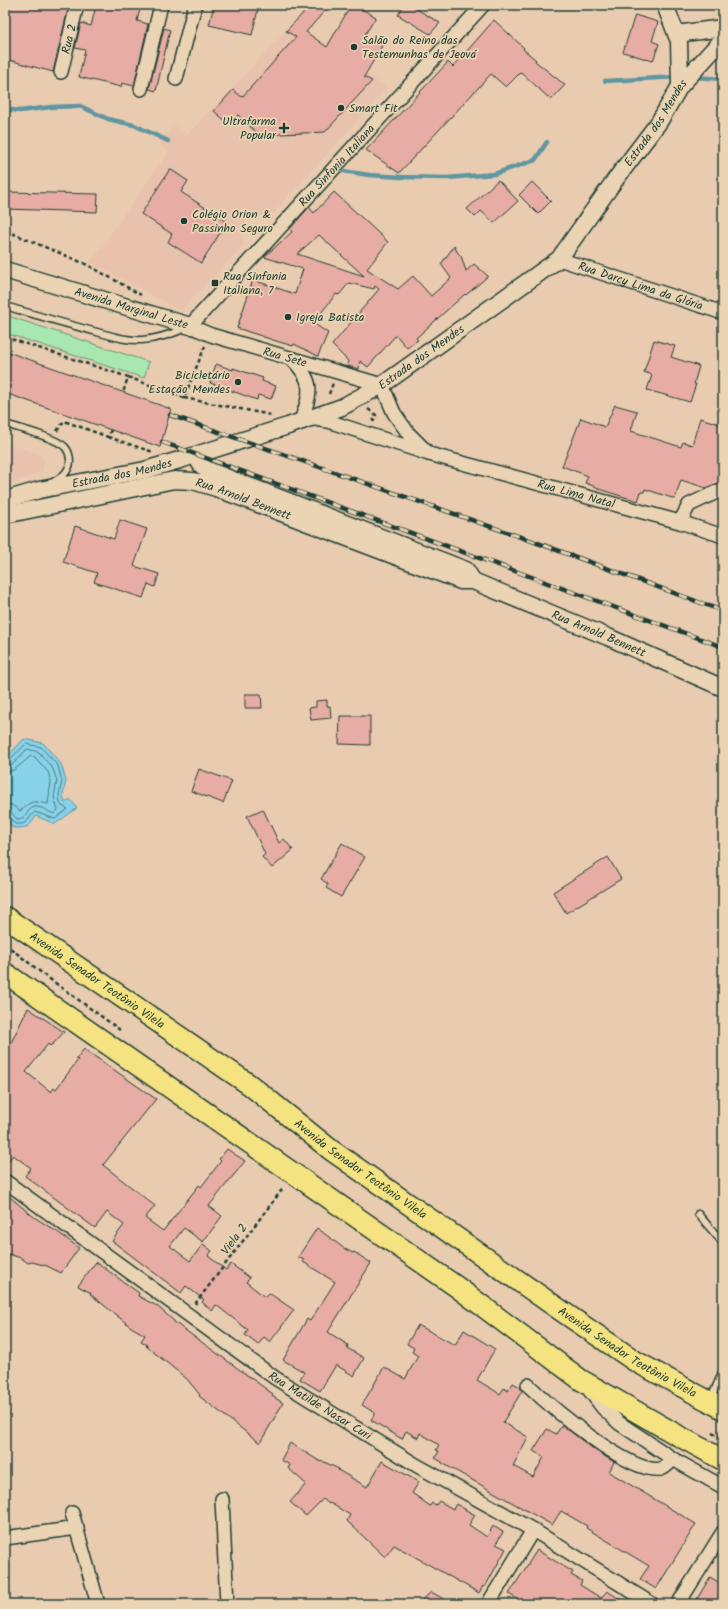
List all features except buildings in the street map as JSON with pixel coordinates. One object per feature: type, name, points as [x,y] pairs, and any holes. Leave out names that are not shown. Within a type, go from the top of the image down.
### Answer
[{"type":"main road","name":"Avenida Senador Teotônio Vilela","points":[[5,917],[250,1085],[331,1150],[566,1314],[635,1361],[716,1405]]},
{"type":"main road","points":[[5,973],[457,1287],[581,1380],[723,1460]]},
{"type":"street","name":"Rua 2","points":[[61,72],[77,5]]},
{"type":"street","points":[[141,89],[161,5]]},
{"type":"street","points":[[176,79],[195,5]]},
{"type":"street","name":"Rua Sinfonia Italiana","points":[[190,326],[483,5]]},
{"type":"street","points":[[665,5],[679,41],[680,86]]},
{"type":"street","points":[[676,34],[723,28]]},
{"type":"street","name":"Estrada dos Mendes","points":[[5,500],[39,490],[145,470],[199,454],[342,407],[382,386],[559,259],[615,180],[659,122],[680,86],[723,40]]},
{"type":"street","name":"Rua Darcy Lima da Glória","points":[[559,259],[723,313]]},
{"type":"street","name":"Avenida Marginal Leste","points":[[5,270],[190,326]]},
{"type":"street","name":"Rua Sete","points":[[190,326],[211,335],[338,371],[382,386]]},
{"type":"street","points":[[292,359],[307,377],[308,400],[305,420]]},
{"type":"street","name":"Rua Lima Natal","points":[[382,386],[394,413],[408,433],[429,454]]},
{"type":"street","name":"Rua Lima Natal","points":[[305,420],[328,421],[429,454],[680,522],[723,536]]},
{"type":"street","name":"Rua Arnold Bennett","points":[[199,454],[198,461],[200,465],[210,471],[466,570],[473,582]]},
{"type":"street","name":"Rua Arnold Bennett","points":[[5,515],[185,479],[216,488],[461,581],[473,582],[608,637],[723,688]]},
{"type":"street","points":[[680,522],[689,505],[723,489]]},
{"type":"street","name":"Rua Matilde Nasar Curi","points":[[5,1181],[275,1378],[416,1465],[533,1530],[652,1604]]},
{"type":"street","points":[[581,1380],[604,1408],[619,1423],[673,1459],[723,1487]]},
{"type":"street","points":[[528,1385],[563,1415],[618,1456],[634,1464],[661,1469],[667,1466],[673,1459]]},
{"type":"street","points":[[222,1499],[227,1604]]},
{"type":"street","points":[[72,1512],[98,1604]]},
{"type":"street","points":[[5,1538],[77,1528]]},
{"type":"street","points":[[488,1604],[533,1530]]},
{"type":"street","points":[[678,1604],[723,1532]]},
{"type":"lane","name":"Avenida Marginal Leste","points":[[5,306],[61,323],[124,339],[141,340],[157,338],[174,334],[190,326]]},
{"type":"lane","points":[[5,424],[62,444],[68,451],[70,459],[69,467],[63,476],[39,490]]},
{"type":"lane","points":[[698,1214],[723,1243]]},
{"type":"lane","points":[[716,1405],[723,1370]]},
{"type":"path","points":[[5,234],[14,234],[88,265],[145,297]]},
{"type":"path","points":[[184,398],[204,348],[211,335]]},
{"type":"path","points":[[5,337],[128,377],[184,398],[277,417],[270,419]]},
{"type":"path","points":[[204,348],[211,350]]},
{"type":"path","points":[[123,393],[128,377]]},
{"type":"path","points":[[52,440],[64,421],[155,453]]},
{"type":"path","points":[[108,437],[111,430]]},
{"type":"path","name":"Viela 2","points":[[188,1314],[294,1174]]},
{"type":"shaded area","points":[[286,31],[388,87],[267,220],[254,211],[241,232],[244,245],[182,310],[90,262],[169,152],[161,146],[160,140],[175,125],[186,136]]},
{"type":"shaded area","points":[[5,444],[40,454],[44,461],[43,471],[5,485]]},
{"type":"green space","points":[[5,315],[149,362],[144,378],[5,333]]},
{"type":"water","points":[[24,739],[43,743],[61,764],[66,781],[63,795],[65,803],[70,799],[77,808],[55,824],[36,816],[29,825],[22,828],[13,828],[6,818],[5,759]]},
{"type":"waterway","points":[[605,81],[677,77]]},
{"type":"waterway","points":[[693,77],[723,79]]},
{"type":"waterway","points":[[5,109],[20,111],[51,107],[80,106],[108,119],[134,125],[168,141]]},
{"type":"waterway","points":[[343,171],[369,175],[447,178],[494,174],[535,160],[547,142]]},
{"type":"railway","points":[[170,415],[535,542],[723,611]]},
{"type":"railway","points":[[162,442],[723,647]]},
{"type":"place","name":"Salão do Reino das Testemunhas de Jeová","points":[[354,47]]},
{"type":"place","name":"Smart Fit","points":[[341,108]]},
{"type":"place","name":"Ultrafarma Popular","points":[[284,128]]},
{"type":"place","name":"Colégio Orion & Passinho Seguro","points":[[184,221]]},
{"type":"place","name":"Rua Sinfonia Italiana, 7","points":[[215,283]]},
{"type":"place","name":"Igreja Batista","points":[[288,317]]},
{"type":"place","name":"Bicicletário Estação Mendes","points":[[238,382]]}]
